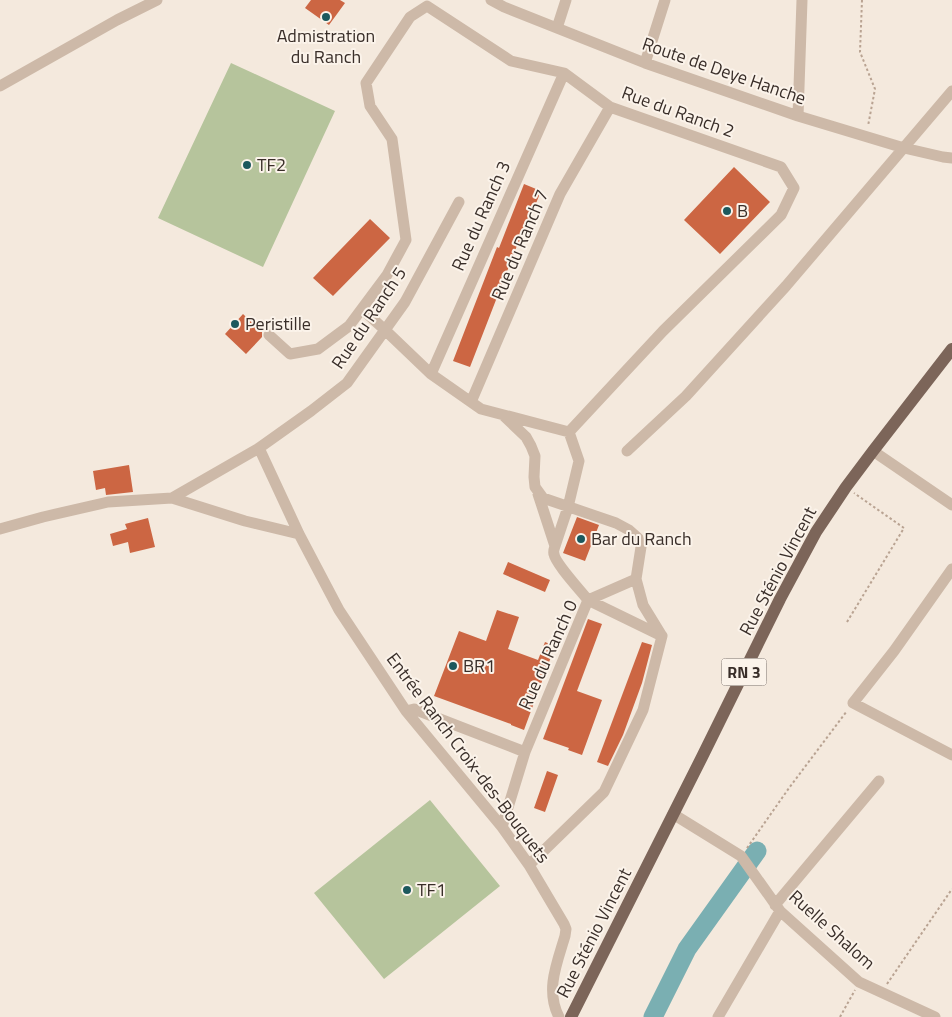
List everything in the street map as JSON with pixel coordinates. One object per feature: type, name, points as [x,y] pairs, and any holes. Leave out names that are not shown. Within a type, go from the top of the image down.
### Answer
[{"type":"main road","name":"Rue Sténio Vincent","points":[[571,1017],[780,599],[816,532],[846,487],[952,349]]},
{"type":"street","points":[[0,86],[157,0]]},
{"type":"street","name":"Route de Deye Hanche","points":[[491,0],[504,7],[645,63],[798,116],[904,148],[943,158],[952,158]]},
{"type":"street","points":[[557,28],[566,0]]},
{"type":"street","points":[[645,63],[665,0]]},
{"type":"street","points":[[798,116],[802,0]]},
{"type":"street","name":"Rue du Ranch 2","points":[[362,309],[387,275],[406,240],[392,139],[370,106],[366,83],[410,17],[427,6],[511,61],[564,73],[610,107],[781,167],[794,188],[781,215],[664,332],[570,432]]},
{"type":"street","name":"Rue du Ranch 3","points":[[431,374],[564,73]]},
{"type":"street","points":[[627,451],[693,389],[786,286],[952,91]]},
{"type":"street","name":"Rue du Ranch 7","points":[[471,402],[560,194],[610,107]]},
{"type":"street","name":"Rue du Ranch 5","points":[[172,498],[259,448],[347,383],[405,302],[459,202]]},
{"type":"street","points":[[269,335],[290,354],[318,349],[349,326],[362,309],[431,374],[481,409],[570,432],[579,461],[568,507],[553,552],[554,556],[588,600],[636,578]]},
{"type":"street","points":[[503,415],[526,437],[536,456],[534,487],[555,546]]},
{"type":"street","name":"Entrée Ranch Croix-des-Bouquets","points":[[259,448],[299,534],[339,610],[406,711],[502,828],[528,865],[566,929],[554,975],[552,992],[554,1006],[559,1017]]},
{"type":"street","points":[[873,451],[952,505]]},
{"type":"street","points":[[528,865],[604,792],[643,710],[662,636],[643,606],[636,578],[641,546],[638,538],[629,530],[616,523],[543,498],[538,494]]},
{"type":"street","points":[[0,528],[108,502],[172,498],[245,521],[299,534]]},
{"type":"street","points":[[952,569],[854,703],[952,755]]},
{"type":"street","name":"Rue du Ranch 0","points":[[502,828],[525,752],[588,600],[662,636]]},
{"type":"street","points":[[406,711],[414,709],[525,752]]},
{"type":"street","points":[[718,1017],[778,908],[879,781]]},
{"type":"street","name":"Ruelle Shalom","points":[[673,814],[745,862],[778,908],[859,982],[936,1017]]},
{"type":"path","points":[[862,0],[860,52],[875,89],[866,136]]},
{"type":"path","points":[[846,487],[904,528],[847,622]]},
{"type":"path","points":[[745,862],[789,788],[854,703]]},
{"type":"path","points":[[882,992],[952,889]]},
{"type":"path","points":[[840,1017],[859,982]]},
{"type":"green space","name":"TF2","points":[[231,63],[335,111],[263,267],[158,218]]},
{"type":"green space","name":"TF1","points":[[430,800],[500,886],[384,979],[314,893]]},
{"type":"building","name":"Admistration du Ranch","points":[[311,0],[340,0],[345,3],[329,25],[305,8]]},
{"type":"building","name":"B","points":[[734,167],[770,202],[720,254],[684,220]]},
{"type":"building","points":[[524,184],[541,191],[520,243],[518,243],[470,367],[453,361],[497,247],[499,248]]},
{"type":"building","points":[[370,219],[390,238],[333,296],[313,278]]},
{"type":"building","points":[[243,314],[262,332],[262,337],[246,354],[225,334]]},
{"type":"building","points":[[129,465],[133,492],[106,495],[105,488],[96,490],[93,471]]},
{"type":"building","name":"Bar du Ranch","points":[[577,517],[599,525],[585,561],[563,553]]},
{"type":"building","points":[[148,518],[155,547],[130,553],[128,542],[113,546],[110,534],[127,529],[125,524]]},
{"type":"building","points":[[508,562],[550,580],[545,592],[503,574]]},
{"type":"building","points":[[497,610],[519,617],[508,649],[538,660],[545,642],[555,646],[524,730],[434,696],[459,631],[486,641]]},
{"type":"building","points":[[588,619],[602,624],[577,691],[602,700],[582,755],[568,750],[569,748],[543,739]]},
{"type":"building","points":[[642,642],[652,645],[642,683],[623,735],[608,766],[597,762]]},
{"type":"building","points":[[547,771],[558,775],[545,812],[534,808]]},
{"type":"waterway","points":[[653,1017],[687,949],[757,851]]},
{"type":"place","name":"Admistration du Ranch","points":[[326,17]]},
{"type":"place","name":"TF2","points":[[247,165]]},
{"type":"place","name":"B","points":[[727,211]]},
{"type":"place","name":"Peristille","points":[[235,324]]},
{"type":"place","name":"Bar du Ranch","points":[[581,539]]},
{"type":"place","name":"BR1","points":[[453,666]]},
{"type":"place","name":"TF1","points":[[407,890]]}]
